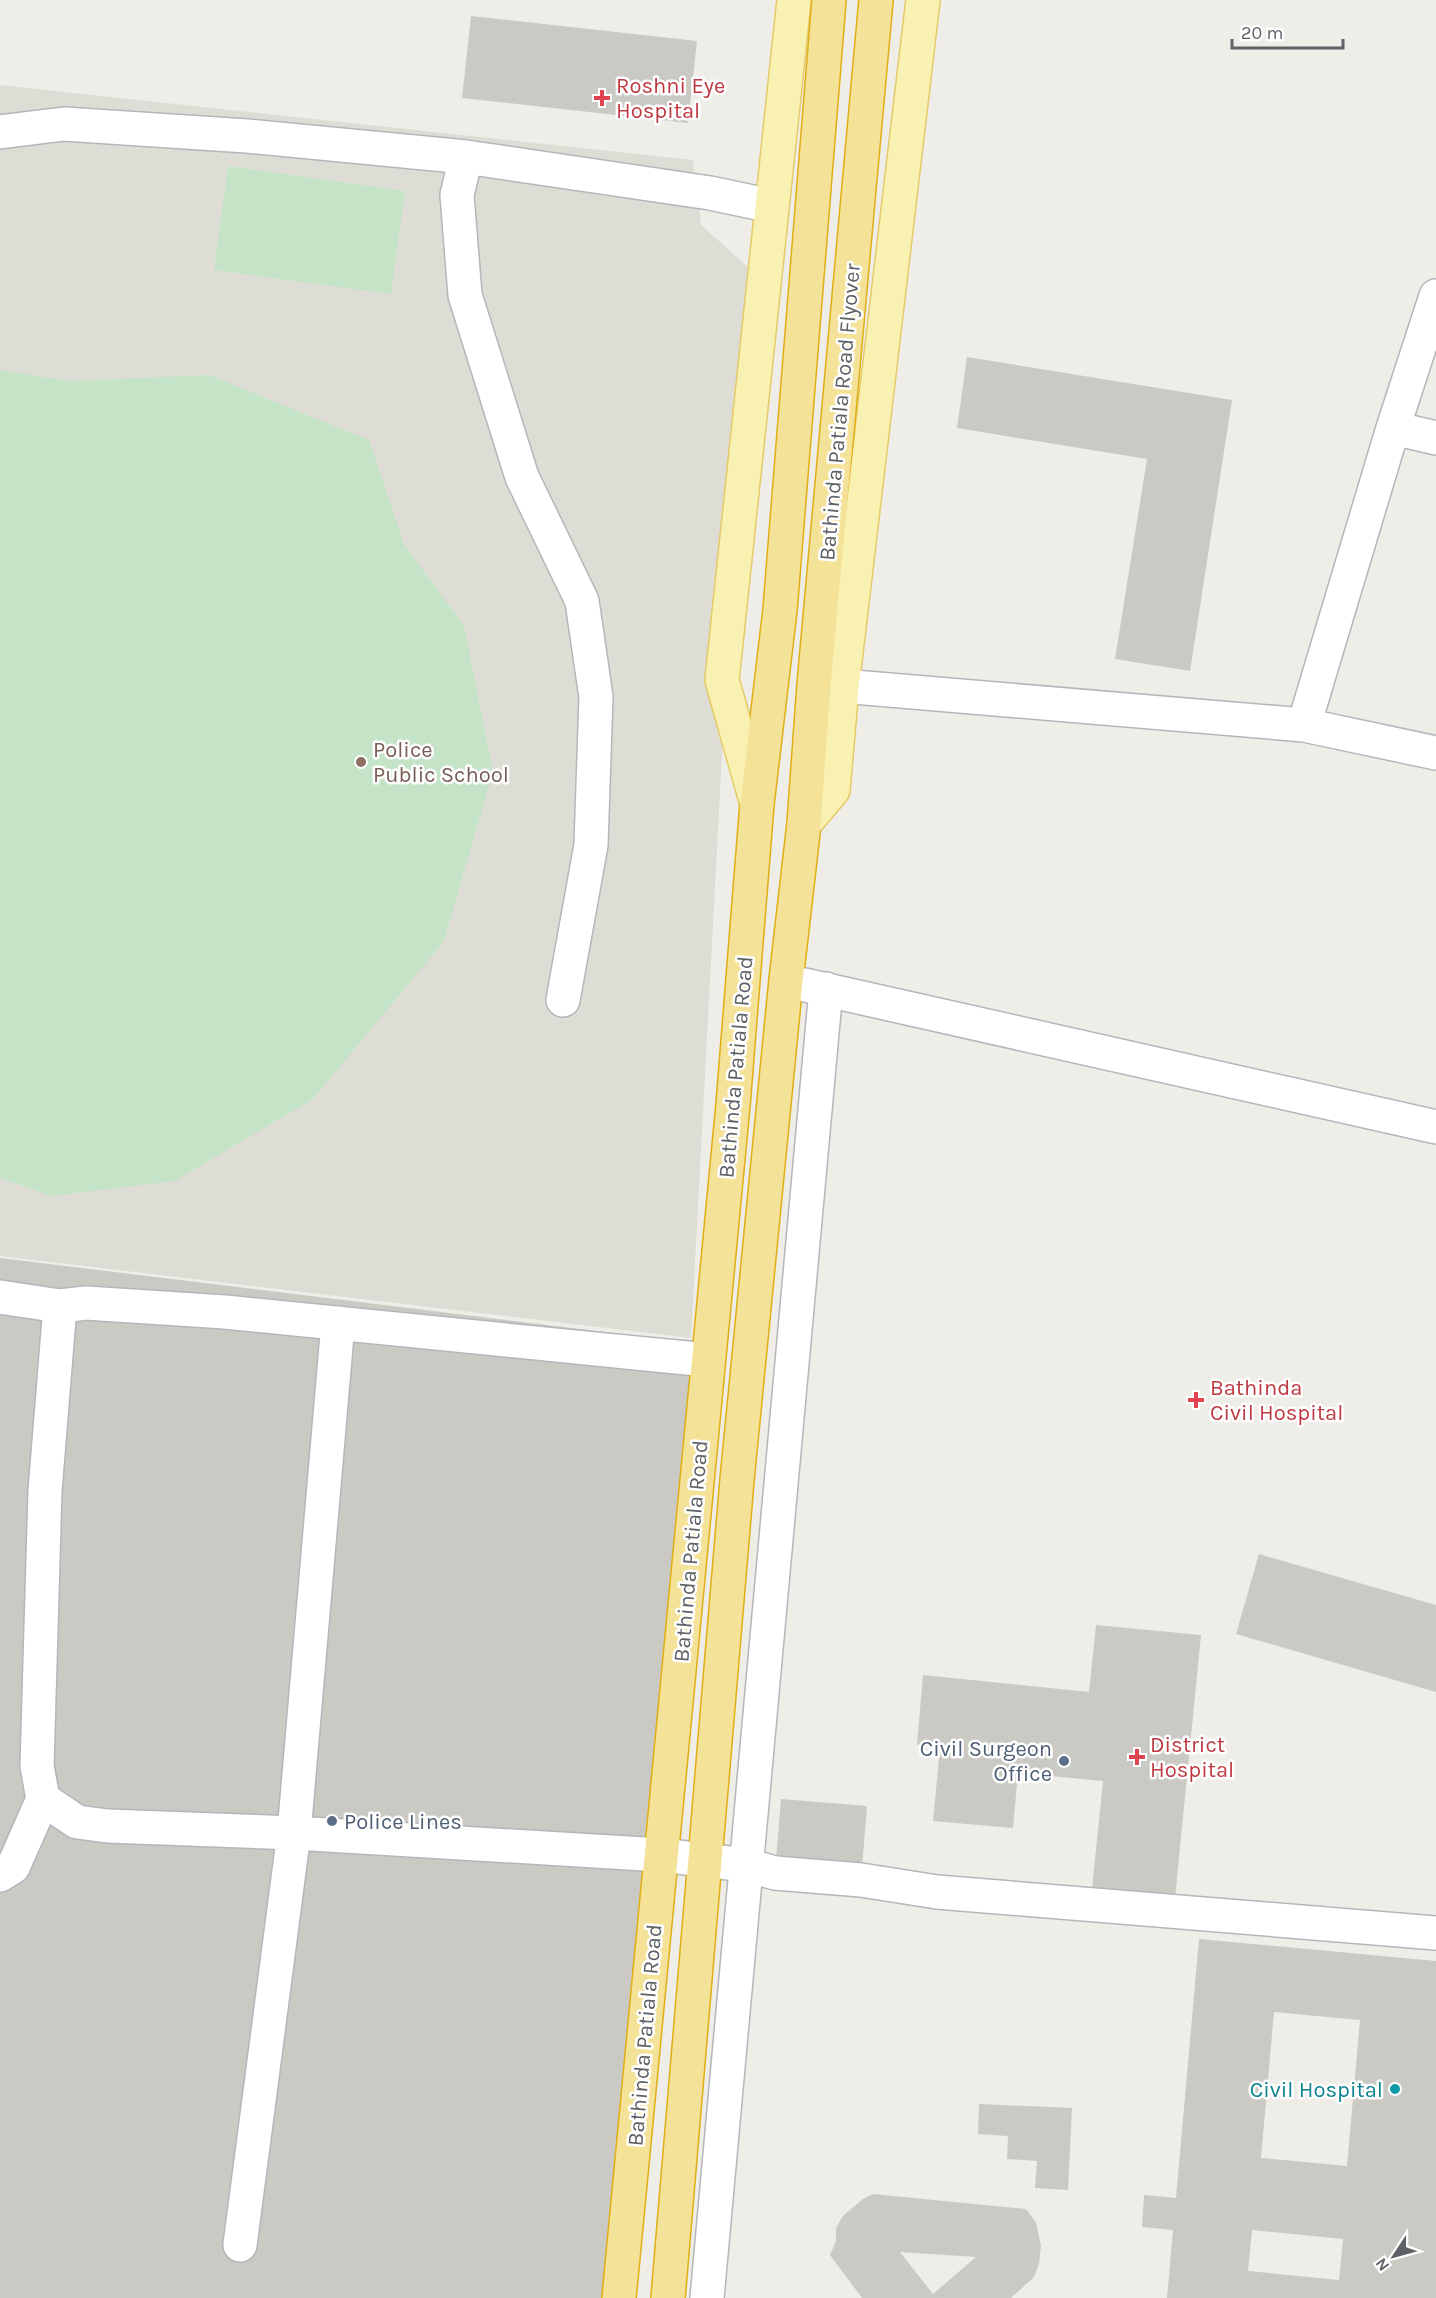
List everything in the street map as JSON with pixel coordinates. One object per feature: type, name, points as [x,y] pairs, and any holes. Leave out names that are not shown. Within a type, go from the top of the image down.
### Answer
[{"type":"highway","name":"Bathinda Patiala Road Flyover","points":[[757,804],[780,610],[829,0]]},
{"type":"highway","name":"Bathinda Patiala Road Flyover","points":[[668,2298],[738,1468],[773,1106],[804,824],[876,0]]},
{"type":"highway","name":"Bathinda Patiala Road","points":[[619,2298],[733,1105],[757,804]]},
{"type":"highway","points":[[733,1105],[773,1106]]},
{"type":"main road","points":[[757,804],[722,680],[794,0]]},
{"type":"main road","points":[[804,824],[833,790],[842,686],[923,0]]},
{"type":"street","points":[[0,132],[64,124],[247,136],[466,157],[710,193],[772,206]]},
{"type":"street","points":[[466,157],[457,195],[465,295],[522,477],[582,601],[596,696],[591,844],[563,1000]]},
{"type":"street","points":[[1304,726],[1393,428],[1436,296]]},
{"type":"street","points":[[1393,428],[1436,438]]},
{"type":"street","points":[[842,686],[1304,726],[1436,753]]},
{"type":"street","points":[[786,980],[1436,1127]]},
{"type":"street","points":[[707,2298],[826,989]]},
{"type":"street","points":[[0,1297],[60,1306],[86,1303],[225,1312],[708,1360]]},
{"type":"street","points":[[0,1875],[13,1867],[43,1799],[37,1766],[45,1503],[60,1306]]},
{"type":"street","points":[[240,2245],[294,1833],[338,1323]]},
{"type":"street","points":[[43,1799],[77,1822],[108,1826],[294,1833],[662,1855],[746,1865],[775,1873],[861,1880],[937,1892],[1436,1933]]},
{"type":"shaded area","name":"Police Public School","points":[[0,85],[693,160],[701,225],[748,267],[691,1338],[0,1256]]},
{"type":"green space","points":[[228,166],[405,191],[391,294],[214,270]]},
{"type":"green space","points":[[0,370],[69,381],[209,375],[369,440],[404,544],[464,626],[493,772],[444,941],[313,1099],[175,1181],[51,1196],[0,1178]]},
{"type":"building","points":[[471,16],[697,41],[688,123],[462,98]]},
{"type":"building","points":[[967,357],[1232,400],[1190,671],[1115,659],[1147,459],[957,428]]},
{"type":"building","name":"Police Lines","points":[[0,1258],[710,1345],[619,2298],[0,2298]]},
{"type":"building","points":[[1259,1554],[1436,1605],[1436,1692],[1236,1634]]},
{"type":"building","name":"Civil Surgeon Office","points":[[1096,1625],[1201,1635],[1175,1898],[1092,1889],[1103,1781],[1018,1773],[1013,1828],[933,1821],[940,1748],[917,1745],[923,1675],[1089,1692]]},
{"type":"building","points":[[781,1799],[867,1806],[861,1880],[775,1873]]},
{"type":"building","name":"Civil Hospital","points":[[1199,1939],[1436,1961],[1436,2298],[1167,2298],[1173,2230],[1142,2227],[1144,2195],[1176,2198]],"holes":[[[1274,2012],[1360,2020],[1347,2166],[1261,2158]],[[1252,2230],[1343,2239],[1339,2280],[1248,2271]]]},
{"type":"building","points":[[979,2104],[1072,2108],[1068,2190],[1035,2188],[1037,2161],[1007,2159],[1008,2136],[978,2134]]},
{"type":"building","points":[[873,2194],[1026,2209],[1036,2223],[1041,2245],[1039,2264],[1034,2277],[1011,2298],[862,2298],[830,2255],[836,2241],[836,2228],[843,2216],[863,2199]],"holes":[[[900,2252],[976,2257],[933,2294]]]},
{"type":"place","name":"Roshni Eye Hospital","points":[[602,98]]},
{"type":"place","name":"Police Public School","points":[[361,762]]},
{"type":"place","name":"Bathinda Civil Hospital","points":[[1196,1400]]},
{"type":"place","name":"District Hospital","points":[[1137,1757]]},
{"type":"place","name":"Civil Surgeon Office","points":[[1064,1761]]},
{"type":"place","name":"Police Lines","points":[[332,1821]]},
{"type":"place","name":"Civil Hospital","points":[[1395,2089]]}]
